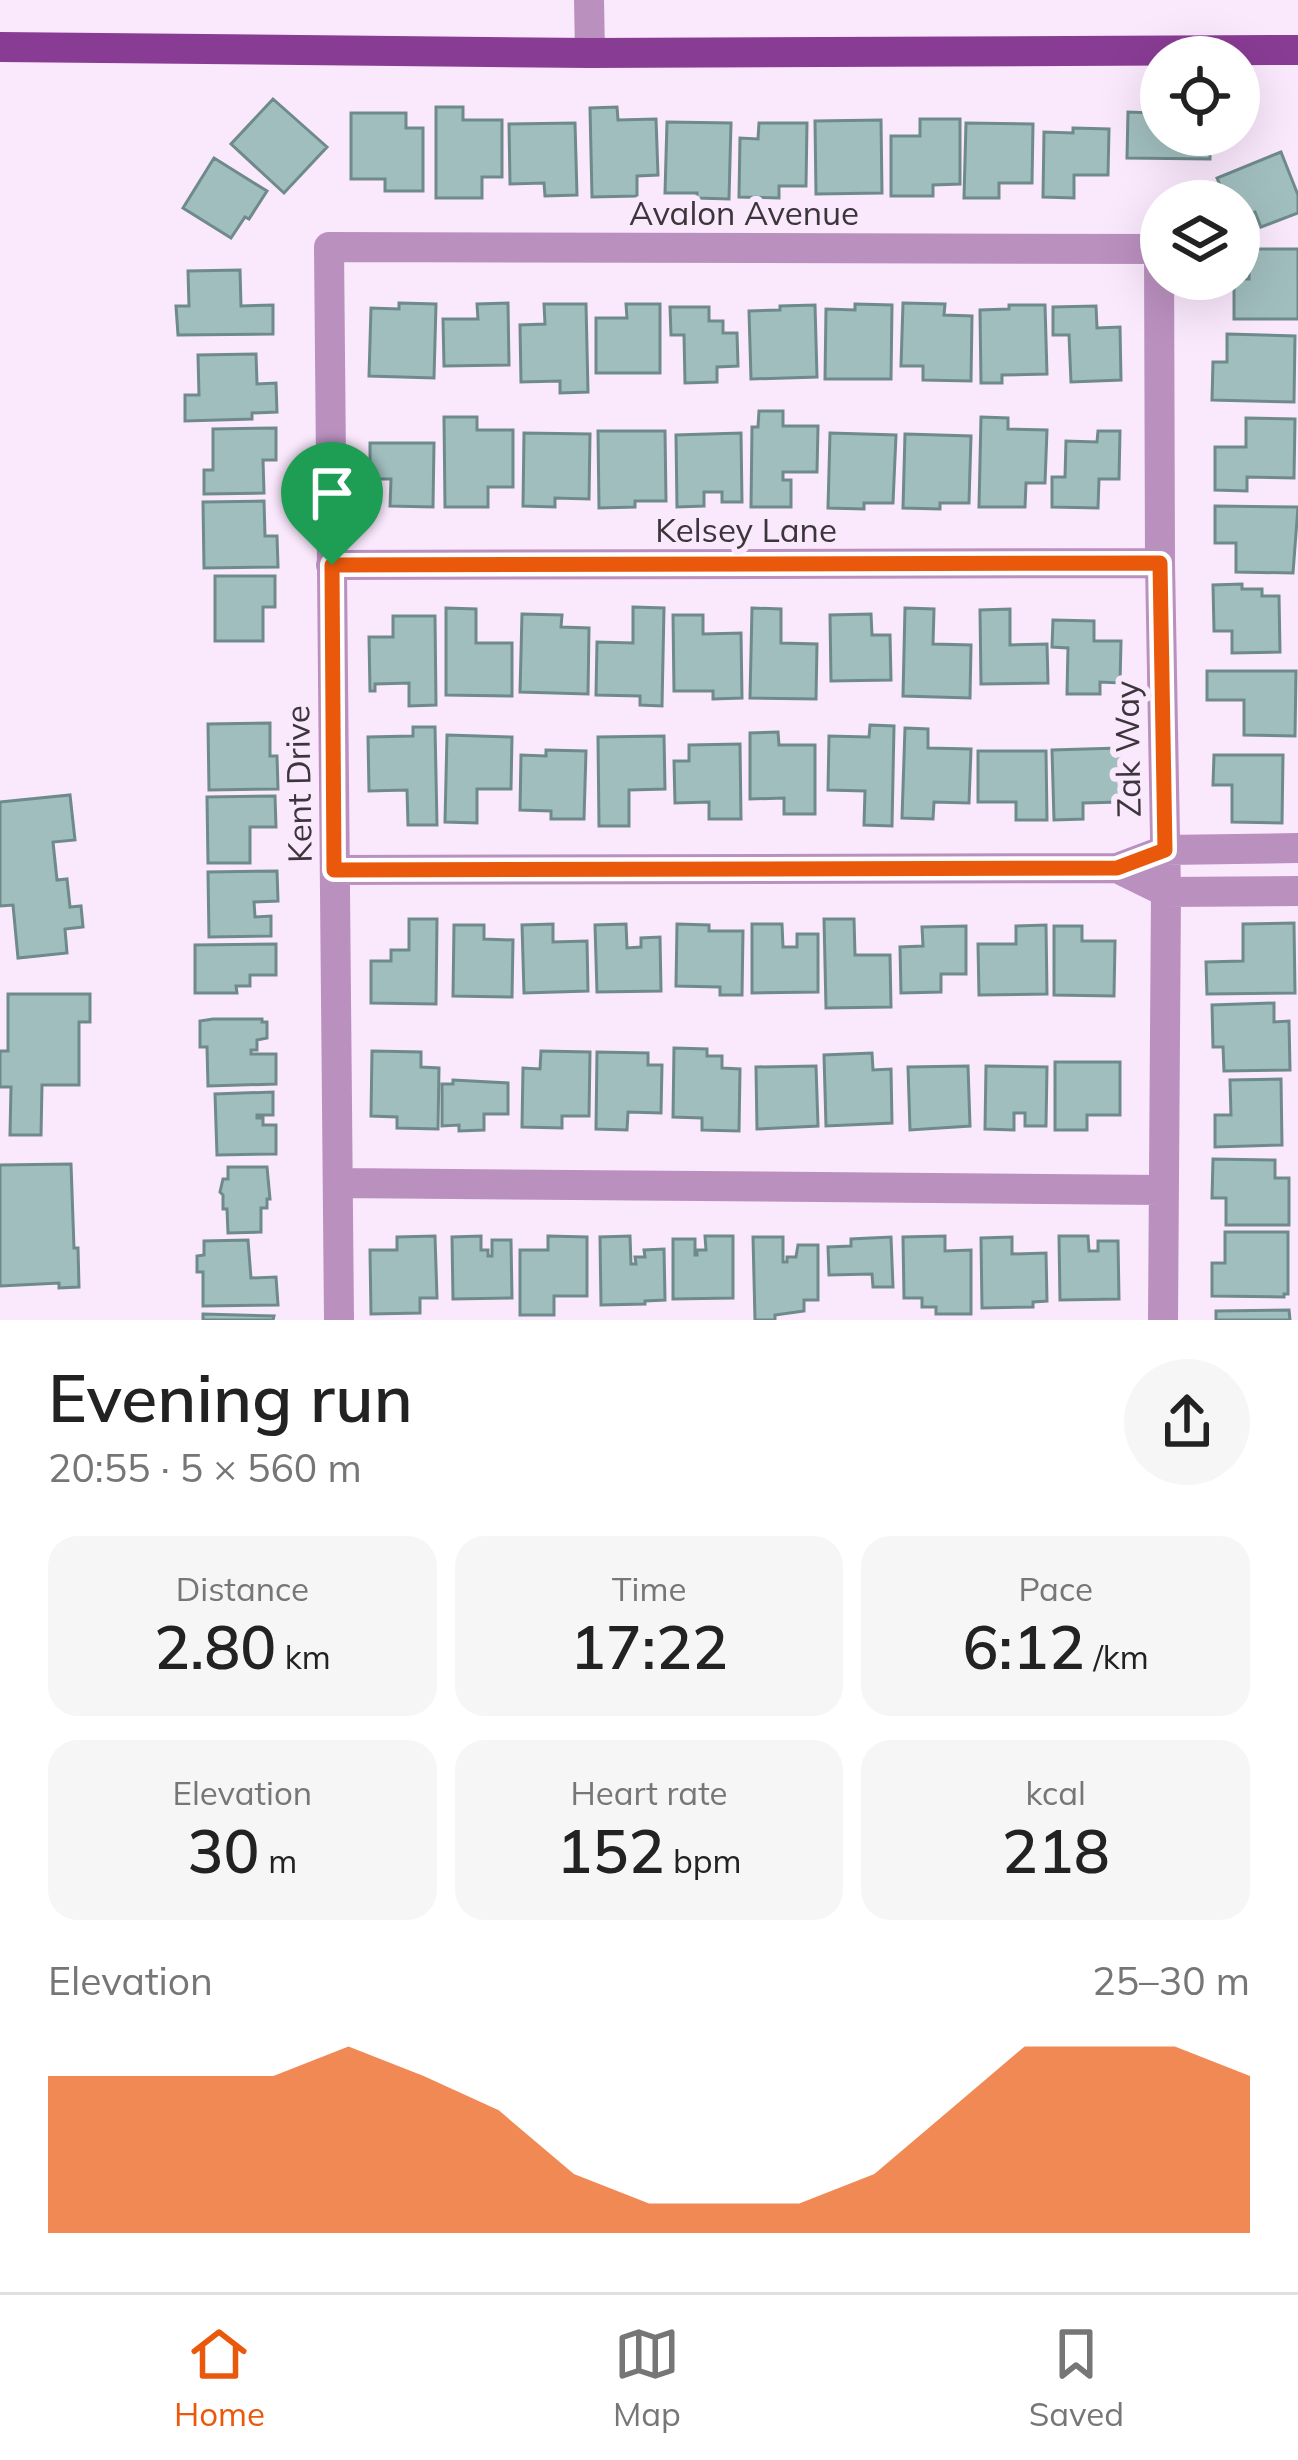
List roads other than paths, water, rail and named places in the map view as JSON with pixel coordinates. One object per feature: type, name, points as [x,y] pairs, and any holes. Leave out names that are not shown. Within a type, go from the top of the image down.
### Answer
[{"type":"main road","points":[[0,46],[590,53],[1298,50]]},
{"type":"street","points":[[589,0],[590,53]]},
{"type":"street","name":"Avalon Avenue","points":[[328,248],[1140,249]]},
{"type":"street","name":"Kent Drive","points":[[328,248],[339,1320]]},
{"type":"street","name":"Zak Way","points":[[1159,300],[1166,892],[1162,1320]]},
{"type":"street","name":"Kelsey Lane","points":[[332,565],[1160,563]]},
{"type":"street","points":[[334,870],[1117,868],[1165,850],[1298,848]]},
{"type":"street","points":[[1117,868],[1166,892],[1298,891]]},
{"type":"street","points":[[338,1183],[1162,1190]]}]
